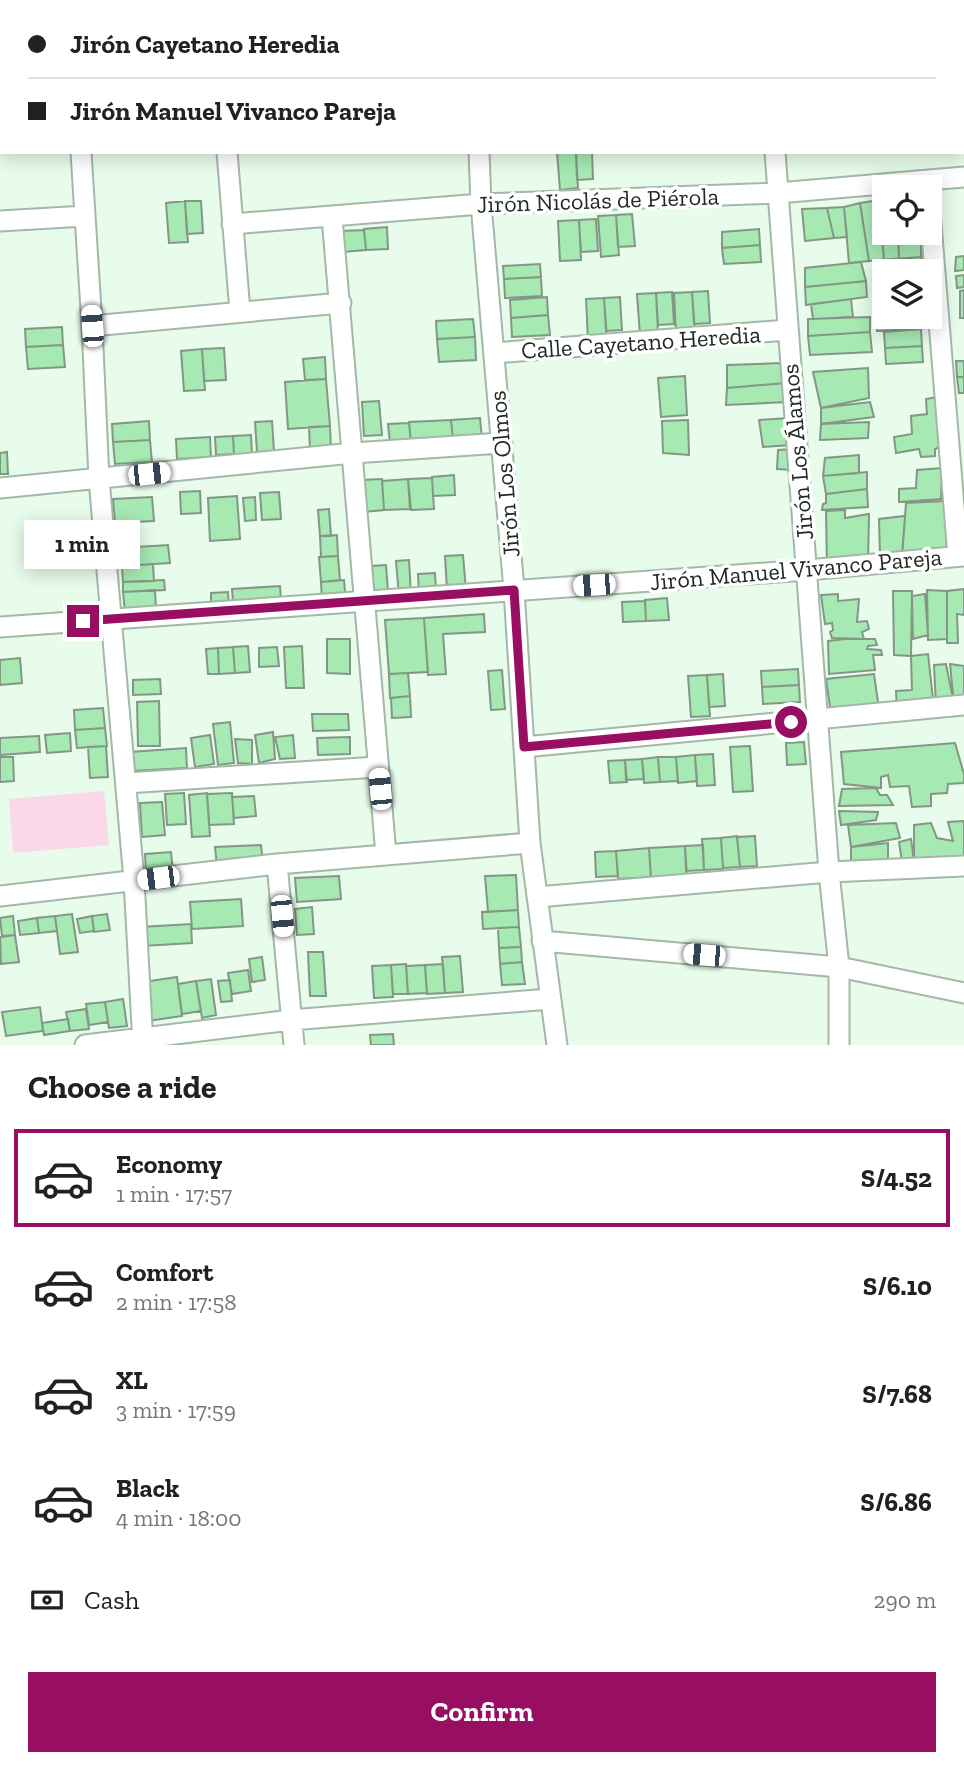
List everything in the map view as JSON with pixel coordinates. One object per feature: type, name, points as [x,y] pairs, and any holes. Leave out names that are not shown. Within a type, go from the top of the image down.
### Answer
[{"type":"street","points":[[81,154],[99,479],[134,880],[142,1042]]},
{"type":"street","points":[[227,154],[240,312]]},
{"type":"street","name":"Jirón Los Olmos","points":[[479,154],[481,205],[514,590],[530,843],[557,1045]]},
{"type":"street","name":"Jirón Los Álamos","points":[[775,154],[829,872],[839,967],[839,1045]]},
{"type":"street","name":"Jirón Nicolás de Piérola","points":[[942,184],[964,177]]},
{"type":"street","name":"Jirón Nicolás de Piérola","points":[[232,224],[481,205],[872,190]]},
{"type":"street","points":[[0,221],[85,216]]},
{"type":"street","points":[[332,217],[386,855]]},
{"type":"street","points":[[933,245],[961,556]]},
{"type":"street","points":[[92,326],[341,303]]},
{"type":"street","name":"Calle Cayetano Heredia","points":[[494,353],[787,330]]},
{"type":"street","points":[[0,488],[353,453],[502,443]]},
{"type":"street","name":"Jirón Manuel Vivanco Pareja","points":[[0,627],[807,570],[961,556]]},
{"type":"street","points":[[524,747],[964,705]]},
{"type":"street","points":[[126,783],[378,767]]},
{"type":"street","points":[[0,896],[277,864],[530,843]]},
{"type":"street","points":[[277,864],[294,1045]]},
{"type":"street","points":[[537,897],[829,872],[964,866]]},
{"type":"street","points":[[542,941],[839,967],[964,993]]},
{"type":"street","points":[[85,1045],[142,1042],[292,1020],[550,999]]},
{"type":"shaded area","points":[[104,791],[109,845],[13,853],[9,799]]},
{"type":"building","points":[[557,154],[576,154],[578,188],[560,190]]},
{"type":"building","points":[[576,154],[592,154],[593,179],[577,180]]},
{"type":"building","points":[[185,201],[188,242],[169,243],[166,203]]},
{"type":"building","points":[[185,201],[201,201],[203,233],[187,234]]},
{"type":"building","points":[[872,201],[872,245],[883,245],[884,259],[869,261],[860,203]]},
{"type":"building","points":[[860,203],[869,261],[849,263],[844,207]]},
{"type":"building","points":[[844,207],[847,237],[834,238],[827,208]]},
{"type":"building","points":[[827,208],[834,238],[805,241],[802,209]]},
{"type":"building","points":[[632,214],[635,246],[618,247],[616,215]]},
{"type":"building","points":[[616,215],[619,255],[601,257],[598,216]]},
{"type":"building","points":[[596,219],[598,251],[581,252],[579,220]]},
{"type":"building","points":[[579,220],[581,260],[560,261],[558,221]]},
{"type":"building","points":[[387,227],[388,249],[366,250],[364,229]]},
{"type":"building","points":[[759,229],[760,245],[722,248],[722,232]]},
{"type":"building","points":[[364,230],[366,250],[343,252],[341,231]]},
{"type":"building","points":[[760,245],[761,262],[724,264],[722,248]]},
{"type":"building","points":[[883,245],[898,245],[899,259],[884,259]]},
{"type":"building","points":[[898,245],[921,245],[921,257],[899,259]]},
{"type":"building","points":[[964,256],[964,270],[955,271],[956,257]]},
{"type":"building","points":[[861,262],[866,281],[805,287],[805,268]]},
{"type":"building","points":[[540,264],[541,277],[504,279],[503,266]]},
{"type":"building","points":[[964,275],[964,287],[957,288],[956,276]]},
{"type":"building","points":[[541,277],[542,296],[505,298],[504,279]]},
{"type":"building","points":[[866,281],[867,297],[806,305],[805,287]]},
{"type":"building","points":[[964,290],[964,318],[960,318],[960,291]]},
{"type":"building","points":[[708,291],[710,323],[694,324],[692,292]]},
{"type":"building","points":[[672,292],[674,324],[658,325],[656,293]]},
{"type":"building","points":[[692,292],[695,332],[676,333],[674,293]]},
{"type":"building","points":[[656,293],[658,333],[640,335],[637,294]]},
{"type":"building","points":[[547,297],[548,315],[511,318],[510,300]]},
{"type":"building","points":[[620,297],[622,330],[606,331],[604,298]]},
{"type":"building","points":[[604,298],[607,339],[588,340],[586,299]]},
{"type":"building","points":[[851,299],[853,317],[813,319],[811,304]]},
{"type":"building","points":[[548,315],[550,335],[512,337],[511,318]]},
{"type":"building","points":[[870,317],[870,332],[808,336],[808,319]]},
{"type":"building","points":[[473,319],[475,337],[437,339],[436,321]]},
{"type":"building","points":[[62,327],[63,345],[26,347],[25,329]]},
{"type":"building","points":[[877,329],[911,329],[877,331]]},
{"type":"building","points":[[921,329],[922,346],[885,348],[884,332]]},
{"type":"building","points":[[870,332],[872,352],[810,355],[808,336]]},
{"type":"building","points":[[475,337],[476,360],[439,362],[437,339]]},
{"type":"building","points":[[63,345],[65,367],[28,369],[26,347]]},
{"type":"building","points":[[922,346],[923,362],[886,364],[885,348]]},
{"type":"building","points":[[224,348],[226,380],[204,381],[202,349]]},
{"type":"building","points":[[202,349],[205,390],[184,391],[181,351]]},
{"type":"building","points":[[325,357],[326,379],[305,380],[303,359]]},
{"type":"building","points":[[956,361],[964,361],[964,377],[957,377]]},
{"type":"building","points":[[782,363],[786,383],[727,388],[727,365]]},
{"type":"building","points":[[868,368],[869,398],[821,408],[813,372]]},
{"type":"building","points":[[685,376],[687,415],[661,417],[658,378]]},
{"type":"building","points":[[957,377],[964,377],[964,393],[959,393]]},
{"type":"building","points":[[326,379],[330,426],[288,429],[285,382]]},
{"type":"building","points":[[786,383],[787,402],[726,405],[727,388]]},
{"type":"building","points":[[937,397],[943,446],[935,449],[935,456],[921,457],[919,449],[896,453],[894,437],[912,434],[911,416],[927,414],[926,399]]},
{"type":"building","points":[[379,401],[382,435],[364,436],[362,402]]},
{"type":"building","points":[[870,402],[874,417],[821,424],[821,408]]},
{"type":"building","points":[[480,418],[482,439],[453,440],[451,420]]},
{"type":"building","points":[[789,418],[791,445],[763,447],[759,420]]},
{"type":"building","points":[[451,420],[453,440],[411,443],[409,422]]},
{"type":"building","points":[[688,420],[689,455],[663,453],[662,421]]},
{"type":"building","points":[[149,421],[150,440],[113,442],[112,424]]},
{"type":"building","points":[[272,421],[274,451],[257,452],[255,422]]},
{"type":"building","points":[[869,422],[868,438],[820,440],[821,424]]},
{"type":"building","points":[[409,423],[411,443],[390,444],[388,424]]},
{"type":"building","points":[[330,426],[331,450],[310,451],[309,427]]},
{"type":"building","points":[[251,435],[252,454],[234,455],[233,436]]},
{"type":"building","points":[[233,436],[234,454],[216,455],[215,437]]},
{"type":"building","points":[[210,437],[211,457],[177,459],[176,439]]},
{"type":"building","points":[[150,440],[152,462],[115,464],[113,442]]},
{"type":"building","points":[[792,449],[791,470],[777,469],[778,450]]},
{"type":"building","points":[[7,452],[8,474],[0,474],[0,453]]},
{"type":"building","points":[[859,455],[859,473],[823,476],[825,458]]},
{"type":"building","points":[[942,468],[941,499],[899,502],[899,489],[916,488],[917,470]]},
{"type":"building","points":[[867,472],[867,489],[826,494],[823,476]]},
{"type":"building","points":[[454,475],[455,495],[433,496],[432,477]]},
{"type":"building","points":[[432,478],[434,509],[411,510],[408,479]]},
{"type":"building","points":[[382,479],[384,510],[364,512],[361,480]]},
{"type":"building","points":[[408,479],[410,509],[384,510],[382,481]]},
{"type":"building","points":[[867,489],[868,507],[822,510],[823,504],[826,503],[826,494]]},
{"type":"building","points":[[200,491],[201,513],[181,514],[180,492]]},
{"type":"building","points":[[279,492],[281,519],[262,520],[260,493]]},
{"type":"building","points":[[237,496],[240,539],[210,541],[208,498]]},
{"type":"building","points":[[152,497],[154,521],[115,523],[113,499]]},
{"type":"building","points":[[255,497],[256,520],[245,521],[243,498]]},
{"type":"building","points":[[946,501],[947,553],[902,558],[906,503]]},
{"type":"building","points":[[329,509],[331,536],[320,536],[318,510]]},
{"type":"building","points":[[845,510],[845,518],[869,514],[868,563],[827,566],[826,511]]},
{"type":"building","points":[[905,516],[902,554],[880,555],[879,519]]},
{"type":"building","points":[[337,535],[338,556],[321,557],[320,536]]},
{"type":"building","points":[[168,545],[170,563],[122,566],[120,548]]},
{"type":"building","points":[[463,555],[466,590],[447,591],[445,556]]},
{"type":"building","points":[[338,556],[340,580],[321,582],[319,557]]},
{"type":"building","points":[[409,560],[411,595],[399,596],[396,561]]},
{"type":"building","points":[[153,564],[154,581],[123,582],[122,566]]},
{"type":"building","points":[[386,565],[388,592],[374,593],[372,566]]},
{"type":"building","points":[[435,573],[436,591],[419,593],[418,574]]},
{"type":"building","points":[[164,580],[165,590],[123,592],[123,582]]},
{"type":"building","points":[[344,580],[346,602],[322,603],[321,582]]},
{"type":"building","points":[[280,586],[281,600],[233,603],[232,589]]},
{"type":"building","points":[[964,589],[964,615],[957,614],[958,643],[947,643],[947,591]]},
{"type":"building","points":[[155,590],[156,610],[125,612],[123,592]]},
{"type":"building","points":[[927,590],[947,591],[947,639],[928,640]]},
{"type":"building","points":[[893,591],[912,591],[911,656],[894,655]]},
{"type":"building","points":[[228,592],[229,607],[211,608],[211,593]]},
{"type":"building","points":[[838,594],[838,601],[859,599],[857,622],[867,621],[869,629],[862,632],[864,639],[832,638],[832,623],[825,624],[821,595]]},
{"type":"building","points":[[925,594],[928,635],[913,639],[912,596]]},
{"type":"building","points":[[667,598],[669,620],[646,621],[645,600]]},
{"type":"building","points":[[645,601],[646,621],[623,622],[622,602]]},
{"type":"building","points":[[484,614],[485,632],[443,634],[446,674],[428,675],[424,618]]},
{"type":"building","points":[[424,618],[428,672],[389,674],[385,620]]},
{"type":"building","points":[[327,639],[350,639],[350,674],[327,673]]},
{"type":"building","points":[[875,639],[877,645],[868,646],[867,649],[881,650],[882,655],[873,655],[875,670],[829,674],[828,641]]},
{"type":"building","points":[[248,646],[250,672],[235,673],[233,647]]},
{"type":"building","points":[[302,646],[304,688],[286,688],[284,647]]},
{"type":"building","points":[[233,647],[235,673],[219,674],[218,648]]},
{"type":"building","points":[[277,647],[279,666],[259,667],[259,648]]},
{"type":"building","points":[[218,648],[219,674],[208,674],[206,649]]},
{"type":"building","points":[[928,654],[934,708],[897,711],[896,691],[912,690],[911,656]]},
{"type":"building","points":[[20,658],[22,683],[0,685],[0,660]]},
{"type":"building","points":[[946,664],[954,704],[936,705],[934,665]]},
{"type":"building","points":[[950,664],[964,666],[964,703],[954,704]]},
{"type":"building","points":[[798,669],[799,685],[762,687],[761,671]]},
{"type":"building","points":[[502,670],[505,709],[491,710],[488,671]]},
{"type":"building","points":[[408,673],[410,696],[390,698],[389,674]]},
{"type":"building","points":[[723,674],[725,706],[709,707],[707,675]]},
{"type":"building","points":[[874,674],[879,709],[831,714],[826,679]]},
{"type":"building","points":[[707,675],[710,716],[691,717],[688,676]]},
{"type":"building","points":[[160,679],[161,694],[133,695],[133,680]]},
{"type":"building","points":[[799,685],[800,702],[763,704],[762,687]]},
{"type":"building","points":[[410,696],[411,717],[392,718],[391,698]]},
{"type":"building","points":[[159,701],[160,746],[138,746],[137,702]]},
{"type":"building","points":[[103,708],[105,728],[75,730],[74,710]]},
{"type":"building","points":[[312,714],[348,714],[349,730],[313,731]]},
{"type":"building","points":[[230,722],[234,763],[218,765],[213,724]]},
{"type":"building","points":[[105,728],[107,746],[77,748],[75,730]]},
{"type":"building","points":[[273,732],[275,759],[259,763],[255,735]]},
{"type":"building","points":[[70,733],[71,751],[47,753],[45,735]]},
{"type":"building","points":[[210,735],[214,764],[195,767],[191,738]]},
{"type":"building","points":[[293,735],[295,758],[280,759],[275,737]]},
{"type":"building","points":[[39,736],[40,752],[0,755],[0,738]]},
{"type":"building","points":[[350,737],[350,754],[318,755],[317,738]]},
{"type":"building","points":[[235,739],[252,740],[252,764],[238,763]]},
{"type":"building","points":[[804,742],[806,764],[787,765],[786,743]]},
{"type":"building","points":[[955,743],[964,783],[948,784],[947,793],[931,794],[931,806],[912,807],[909,786],[890,787],[888,775],[881,777],[881,788],[844,784],[841,752]]},
{"type":"building","points":[[106,746],[108,777],[90,778],[88,747]]},
{"type":"building","points":[[750,746],[753,791],[733,792],[730,747]]},
{"type":"building","points":[[186,748],[187,768],[131,771],[130,752]]},
{"type":"building","points":[[713,754],[715,785],[697,786],[695,755]]},
{"type":"building","points":[[695,755],[697,781],[678,783],[676,757]]},
{"type":"building","points":[[0,757],[13,757],[14,781],[0,782]]},
{"type":"building","points":[[658,757],[676,757],[678,781],[660,782]]},
{"type":"building","points":[[658,757],[660,782],[644,783],[642,759]]},
{"type":"building","points":[[642,759],[644,779],[626,780],[625,760]]},
{"type":"building","points":[[625,760],[627,782],[610,783],[608,761]]},
{"type":"building","points":[[876,788],[880,795],[887,795],[893,805],[839,806],[842,789]]},
{"type":"building","points":[[184,793],[186,824],[167,825],[165,794]]},
{"type":"building","points":[[207,793],[210,836],[192,837],[189,795]]},
{"type":"building","points":[[232,793],[234,824],[209,825],[207,794]]},
{"type":"building","points":[[254,796],[256,816],[234,818],[232,797]]},
{"type":"building","points":[[162,802],[165,835],[142,837],[140,803]]},
{"type":"building","points":[[839,811],[878,812],[876,820],[841,825]]},
{"type":"building","points":[[964,821],[964,856],[914,860],[914,825],[931,823],[937,838],[953,841],[948,822]]},
{"type":"building","points":[[896,823],[900,838],[851,847],[848,825]]},
{"type":"building","points":[[737,836],[740,867],[723,868],[721,838]]},
{"type":"building","points":[[755,836],[757,866],[740,867],[737,837]]},
{"type":"building","points":[[721,838],[723,869],[704,870],[702,839]]},
{"type":"building","points":[[911,839],[914,860],[902,862],[899,842]]},
{"type":"building","points":[[888,843],[888,862],[851,866],[851,847]]},
{"type":"building","points":[[261,845],[263,864],[217,867],[215,847]]},
{"type":"building","points":[[703,845],[704,870],[686,871],[685,846]]},
{"type":"building","points":[[685,846],[687,876],[651,878],[649,848]]},
{"type":"building","points":[[649,848],[651,877],[618,879],[616,851]]},
{"type":"building","points":[[616,851],[618,876],[596,877],[595,852]]},
{"type":"building","points":[[171,852],[173,872],[146,874],[145,854]]},
{"type":"building","points":[[516,875],[518,910],[488,912],[485,876]]},
{"type":"building","points":[[339,876],[341,899],[297,902],[295,878]]},
{"type":"building","points":[[241,899],[243,926],[192,929],[190,902]]},
{"type":"building","points":[[312,907],[314,934],[297,935],[295,909]]},
{"type":"building","points":[[518,910],[519,927],[483,929],[482,912]]},
{"type":"building","points":[[72,914],[78,952],[60,954],[55,916]]},
{"type":"building","points":[[107,914],[110,930],[94,932],[92,916]]},
{"type":"building","points":[[13,916],[15,935],[2,936],[0,918]]},
{"type":"building","points":[[55,916],[57,931],[39,933],[37,918]]},
{"type":"building","points":[[92,916],[94,931],[80,933],[77,919]]},
{"type":"building","points":[[37,918],[39,933],[20,935],[18,921]]},
{"type":"building","points":[[191,924],[192,943],[143,946],[141,927]]},
{"type":"building","points":[[519,927],[521,947],[499,948],[498,928]]},
{"type":"building","points":[[15,935],[19,962],[1,964],[0,937]]},
{"type":"building","points":[[521,947],[522,962],[500,964],[499,948]]},
{"type":"building","points":[[308,952],[323,952],[326,996],[310,996]]},
{"type":"building","points":[[460,956],[463,992],[445,993],[442,957]]},
{"type":"building","points":[[262,957],[265,980],[252,982],[249,959]]},
{"type":"building","points":[[522,962],[525,984],[502,985],[500,964]]},
{"type":"building","points":[[406,964],[408,994],[393,994],[391,965]]},
{"type":"building","points":[[443,964],[445,993],[427,994],[425,965]]},
{"type":"building","points":[[391,965],[393,997],[374,998],[372,966]]},
{"type":"building","points":[[425,965],[427,993],[408,994],[406,966]]},
{"type":"building","points":[[248,970],[251,991],[232,994],[228,973]]},
{"type":"building","points":[[177,977],[182,1016],[148,1021],[143,982]]},
{"type":"building","points":[[211,979],[216,1015],[202,1018],[196,981]]},
{"type":"building","points":[[230,980],[232,1001],[221,1002],[218,981]]},
{"type":"building","points":[[196,981],[201,1011],[182,1014],[178,984]]},
{"type":"building","points":[[123,999],[127,1026],[109,1028],[105,1002]]},
{"type":"building","points":[[105,1002],[108,1022],[89,1025],[86,1004]]},
{"type":"building","points":[[40,1007],[43,1031],[6,1036],[2,1012]]},
{"type":"building","points":[[86,1009],[89,1029],[70,1031],[66,1012]]},
{"type":"building","points":[[68,1019],[70,1031],[44,1035],[42,1023]]},
{"type":"building","points":[[393,1034],[394,1045],[371,1045],[370,1035]]},
{"type":"route","points":[[83,621],[514,590],[524,747],[791,722]]}]
